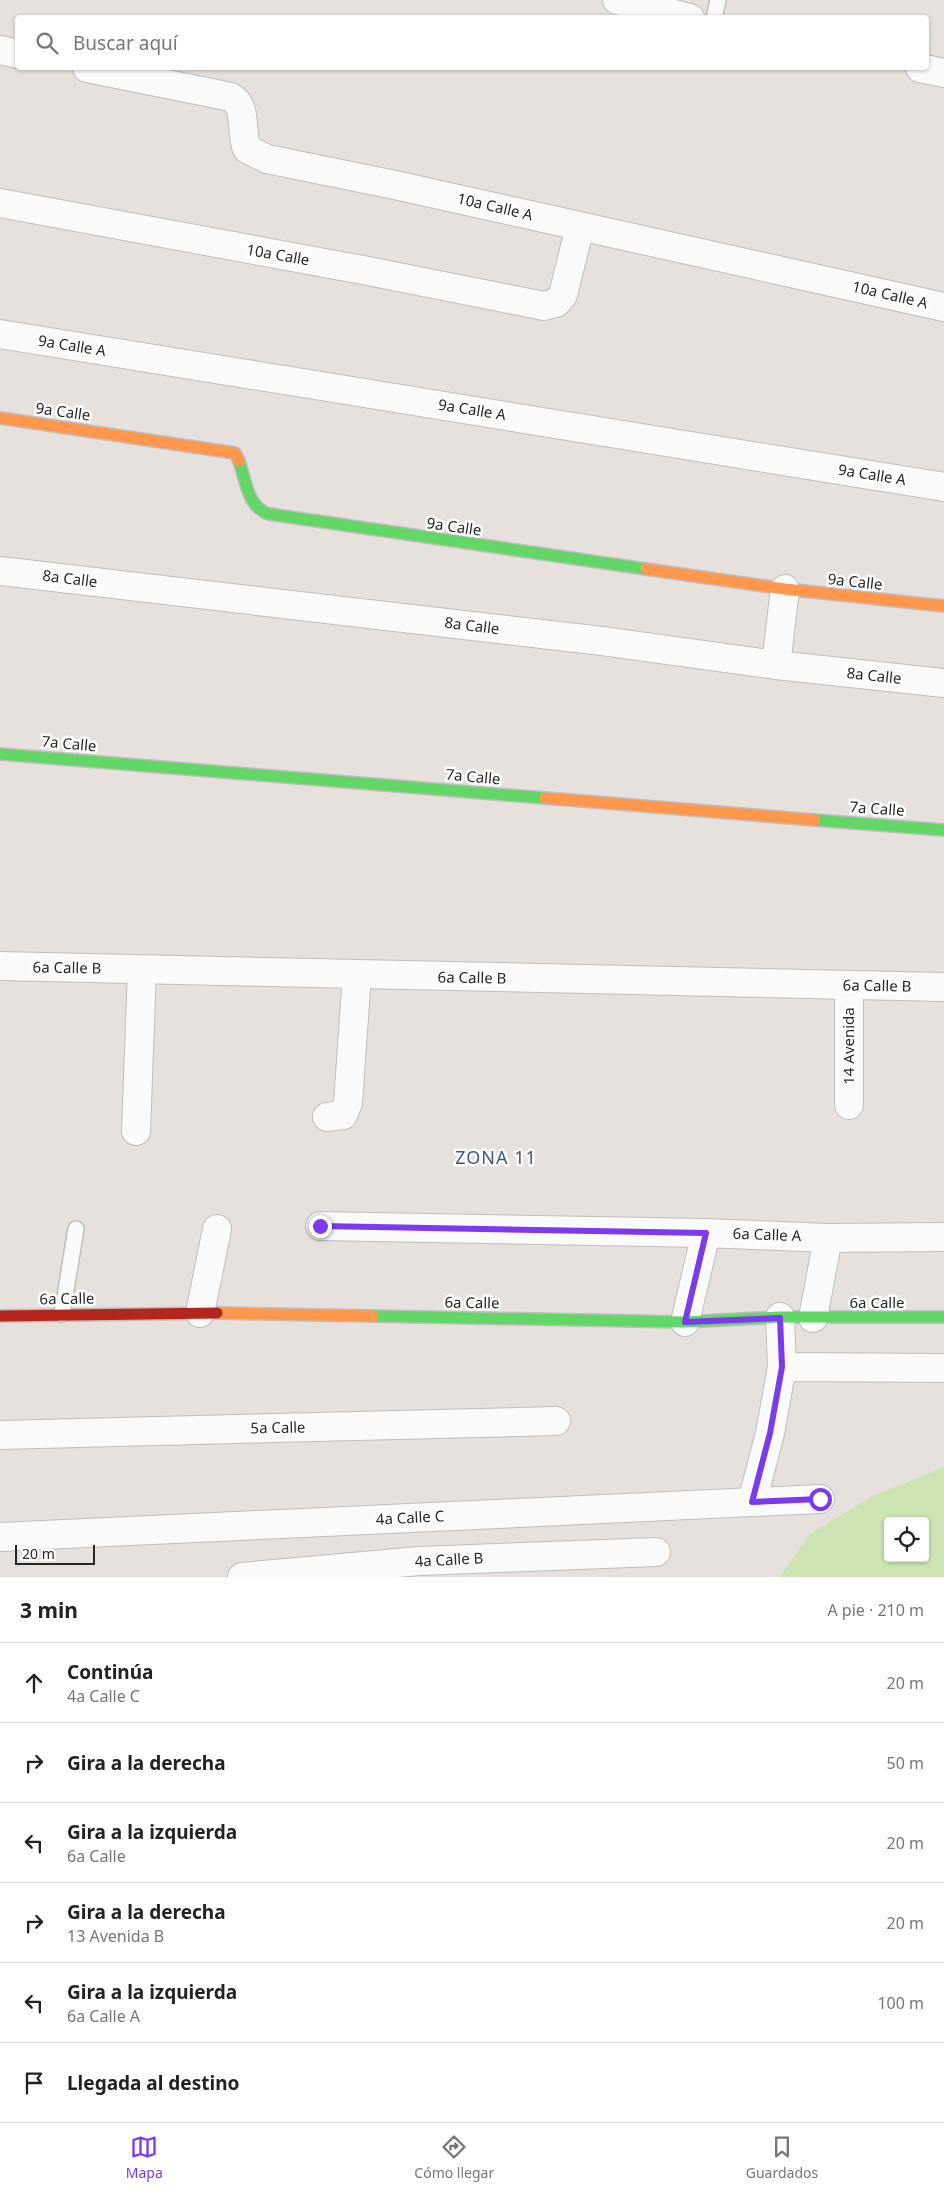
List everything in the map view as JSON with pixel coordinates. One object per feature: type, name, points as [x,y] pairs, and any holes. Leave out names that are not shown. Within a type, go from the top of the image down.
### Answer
[{"type":"street","points":[[617,0],[678,15]]},
{"type":"street","points":[[0,50],[15,53]]},
{"type":"street","name":"10a Calle A","points":[[97,70],[231,97],[241,107],[247,150],[259,156],[944,307]]},
{"type":"street","points":[[929,70],[944,72]]},
{"type":"street","name":"10a Calle","points":[[0,203],[544,306],[556,303],[564,295],[580,226]]},
{"type":"street","name":"9a Calle A","points":[[0,334],[944,487]]},
{"type":"street","name":"9a Calle","points":[[0,418],[236,453],[241,462],[254,504],[262,512],[284,518],[785,589],[944,606]]},
{"type":"street","name":"8a Calle","points":[[0,570],[602,641],[776,665],[944,683]]},
{"type":"street","points":[[776,665],[785,589]]},
{"type":"street","name":"7a Calle","points":[[0,754],[944,830]]},
{"type":"street","name":"6a Calle B","points":[[0,966],[944,987]]},
{"type":"street","points":[[136,1131],[142,970]]},
{"type":"street","points":[[327,1117],[343,1115],[348,1103],[357,975]]},
{"type":"street","name":"14 Avenida","points":[[848,986],[849,1105]]},
{"type":"street","name":"6a Calle A","points":[[320,1226],[706,1233],[828,1238],[944,1236]]},
{"type":"street","points":[[200,1313],[217,1229]]},
{"type":"street","points":[[685,1322],[706,1233]]},
{"type":"street","points":[[812,1318],[828,1238]]},
{"type":"street","name":"6a Calle","points":[[0,1316],[200,1313],[685,1322],[780,1318],[944,1317]]},
{"type":"street","points":[[752,1502],[770,1433],[782,1367],[780,1318]]},
{"type":"street","points":[[782,1367],[944,1368]]},
{"type":"street","name":"5a Calle","points":[[0,1435],[556,1421]]},
{"type":"street","name":"4a Calle C","points":[[0,1537],[820,1499]]},
{"type":"street","name":"4a Calle B","points":[[242,1577],[419,1562],[656,1552]]},
{"type":"lane","points":[[715,15],[718,0]]},
{"type":"lane","points":[[62,1314],[76,1228]]},
{"type":"green space","points":[[944,1467],[944,1577],[780,1577],[810,1534],[871,1497]]},
{"type":"traffic: fast","points":[[239,461],[248,492],[256,505],[269,514],[646,569]]},
{"type":"traffic: fast","points":[[0,754],[545,798]]},
{"type":"traffic: fast","points":[[815,820],[944,830]]},
{"type":"traffic: fast","points":[[373,1316],[685,1322],[780,1317],[944,1317]]},
{"type":"traffic: slow","points":[[0,418],[235,453],[239,461]]},
{"type":"traffic: slow","points":[[646,569],[785,589],[944,606]]},
{"type":"traffic: slow","points":[[545,798],[815,820]]},
{"type":"traffic: slow","points":[[217,1313],[373,1316]]},
{"type":"traffic: jam","points":[[0,1316],[217,1313]]},
{"type":"district","name":"ZONA 11","points":[[496,1158]]},
{"type":"route","points":[[320,1226],[706,1233],[685,1322],[780,1318],[782,1367],[770,1433],[752,1502],[820,1499]]}]
